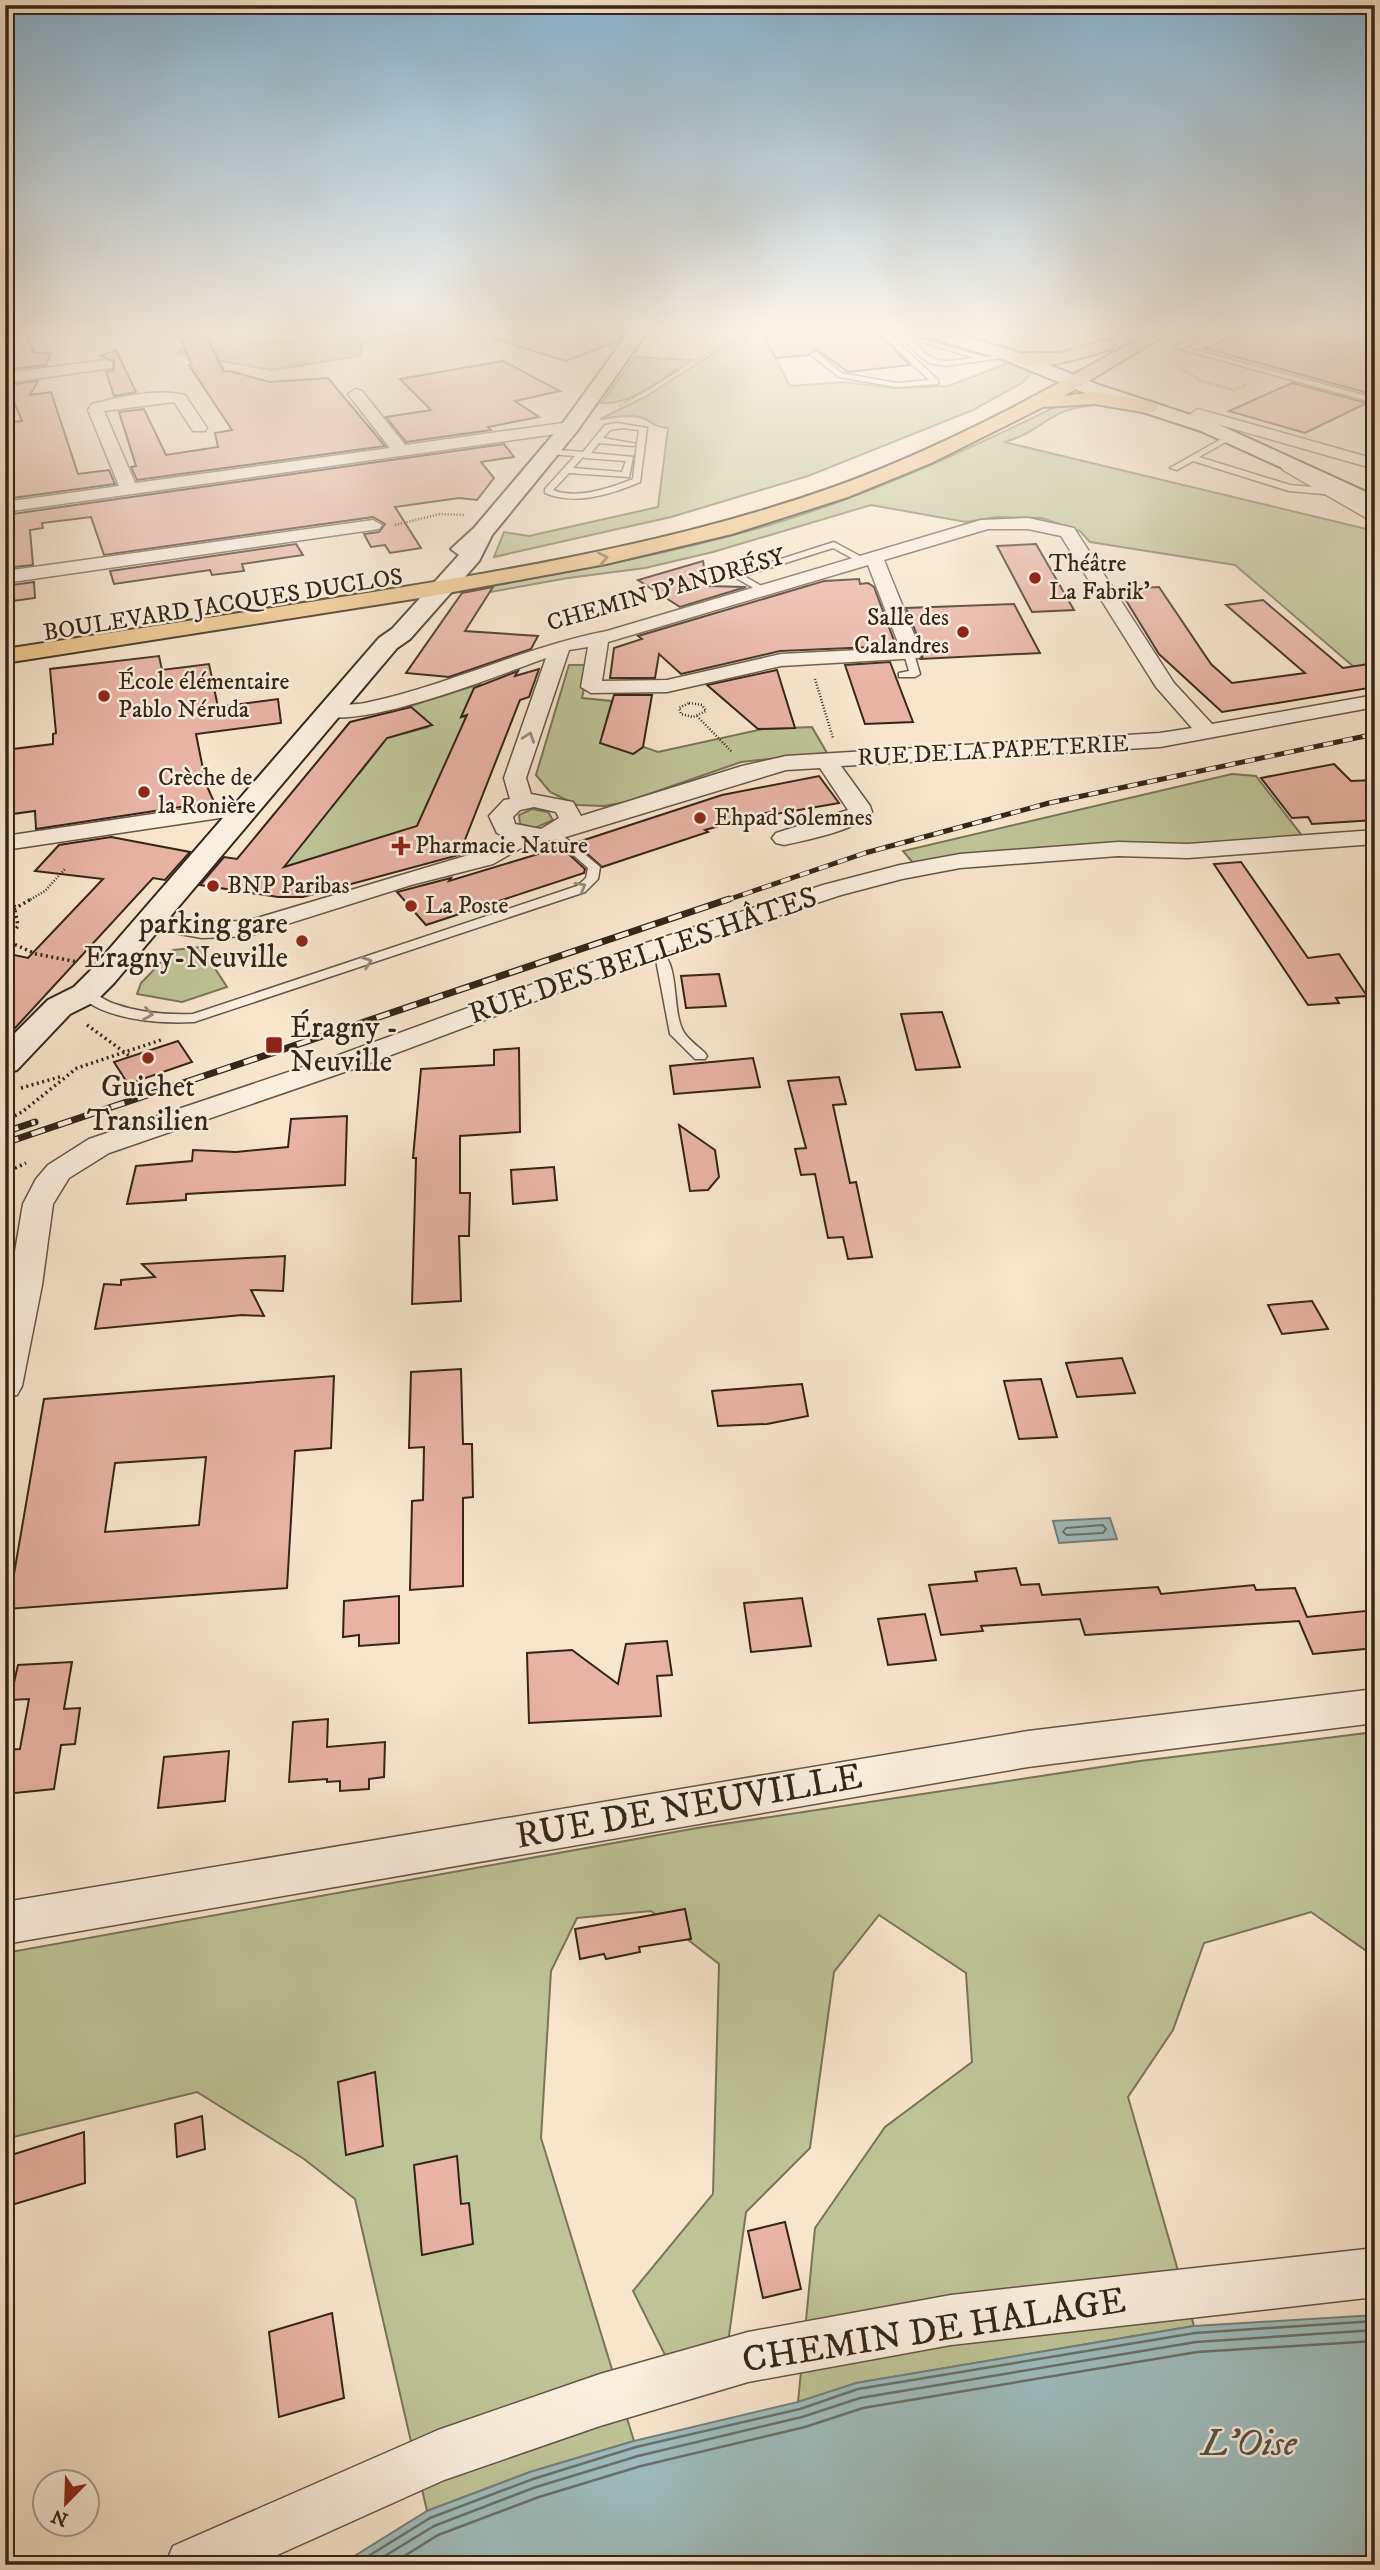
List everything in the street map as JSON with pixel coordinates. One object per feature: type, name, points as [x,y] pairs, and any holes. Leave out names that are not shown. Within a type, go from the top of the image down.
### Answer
[{"type":"main road","points":[[392,633],[401,634],[441,581],[471,556],[488,526],[549,452]]},
{"type":"main road","points":[[441,581],[511,566],[534,555],[644,532],[794,490],[891,452]]},
{"type":"main road","name":"BOULEVARD JACQUES DUCLOS","points":[[5,638],[619,555],[778,513],[894,471],[935,452]]},
{"type":"main road","points":[[1264,452],[1344,493],[1375,504]]},
{"type":"main road","points":[[1285,452],[1344,493]]},
{"type":"main road","name":"BOULEVARD JACQUES DUCLOS","points":[[5,656],[369,600],[441,581]]},
{"type":"main road","points":[[326,607],[381,613],[392,633]]},
{"type":"main road","points":[[8,1079],[42,1041],[84,1008],[149,922],[330,711],[392,633]]},
{"type":"street","points":[[113,452],[129,489]]},
{"type":"street","points":[[5,507],[394,452]]},
{"type":"street","points":[[1327,452],[1375,466]]},
{"type":"street","points":[[1375,466],[1347,475],[1344,484],[1344,493],[1375,518]]},
{"type":"street","name":"CHEMIN D'ANDRÉSY","points":[[330,711],[353,712],[373,708],[486,673],[560,646],[599,638],[987,524],[1018,520],[1068,532],[1166,688],[1209,733]]},
{"type":"street","points":[[5,577],[373,525]]},
{"type":"street","points":[[599,638],[592,687],[667,686],[761,663],[809,658],[912,654],[869,560]]},
{"type":"street","points":[[522,802],[515,778],[560,646]]},
{"type":"street","name":"RUE DE LA PAPETERIE","points":[[561,823],[614,812],[750,771],[827,760],[1132,743],[1209,733],[1375,701]]},
{"type":"street","points":[[784,838],[849,819],[860,812],[858,805],[833,776],[827,760]]},
{"type":"street","points":[[149,922],[202,930],[249,928],[500,853],[515,832],[561,823],[546,800],[522,802],[505,810],[501,816],[515,832]]},
{"type":"street","points":[[9,843],[220,811],[242,812]]},
{"type":"street","name":"RUE DES BELLES HÂTES","points":[[5,1386],[15,1287],[35,1211],[43,1191],[84,1153],[652,949],[832,890],[960,861],[1118,849],[1188,851],[1375,837]]},
{"type":"street","name":"RUE DE NEUVILLE","points":[[5,1923],[1028,1749],[1375,1706]]},
{"type":"street","name":"CHEMIN DE HALAGE","points":[[192,2565],[438,2456],[600,2400],[748,2357],[951,2320],[1375,2272]]},
{"type":"lane","points":[[560,452],[630,459]]},
{"type":"lane","points":[[584,452],[548,491],[553,496],[573,497],[637,480],[640,452]]},
{"type":"lane","points":[[568,470],[626,475],[631,452]]},
{"type":"lane","points":[[1174,468],[1202,452]]},
{"type":"lane","points":[[1192,458],[1289,488],[1344,493]]},
{"type":"lane","points":[[762,590],[736,575],[834,545],[869,560]]},
{"type":"lane","points":[[903,675],[915,674],[909,654]]},
{"type":"lane","points":[[84,1008],[102,1006],[169,1018],[194,1018],[582,889],[593,879],[594,867],[561,823]]},
{"type":"lane","points":[[652,949],[662,958],[677,1034],[700,1056]]},
{"type":"path","points":[[373,525],[399,524],[440,514],[488,526]]},
{"type":"path","points":[[809,658],[831,735],[838,748],[852,752],[857,759]]},
{"type":"path","points":[[697,716],[706,709],[698,704],[685,704],[678,710],[684,715],[697,716],[750,771]]},
{"type":"path","points":[[6,941],[18,926],[14,909],[14,880],[9,843]]},
{"type":"path","points":[[14,909],[46,891],[65,869]]},
{"type":"path","points":[[5,879],[14,880]]},
{"type":"path","points":[[84,1008],[131,1057]]},
{"type":"path","points":[[5,1121],[17,1117],[65,1076],[83,1065],[163,1039]]},
{"type":"path","points":[[8,1079],[65,1076]]},
{"type":"green space","points":[[665,452],[868,452],[808,476],[671,517],[494,557],[504,532],[529,536],[658,507]]},
{"type":"green space","points":[[958,452],[1045,452],[1375,531],[1375,685],[1235,565],[1090,542],[1080,531],[1042,518],[997,517],[966,522],[871,505],[713,552],[645,568],[568,578],[462,597],[473,589],[652,555],[723,538],[836,503]]},
{"type":"green space","points":[[569,665],[589,665],[582,698],[612,701],[603,733],[633,754],[644,747],[658,752],[763,729],[812,727],[827,753],[741,762],[626,802],[604,806],[577,805],[550,792],[536,775]]},
{"type":"green space","points":[[480,684],[462,717],[466,717],[418,826],[280,871],[299,841],[304,842],[354,774],[359,774],[387,738],[428,727],[424,718],[407,707]]},
{"type":"green space","points":[[1232,774],[1256,776],[1303,837],[913,863],[903,851]]},
{"type":"green space","points":[[532,809],[548,812],[553,820],[535,828],[520,824],[519,815]]},
{"type":"green space","points":[[201,947],[227,987],[182,1002],[137,994],[141,983],[173,950]]},
{"type":"green space","points":[[1375,1732],[1375,1957],[1311,1912],[1204,1943],[1173,2030],[1128,2097],[1194,2326],[857,2383],[798,2402],[815,2228],[885,2127],[972,2062],[966,1973],[879,1915],[834,1972],[810,2148],[746,2212],[728,2343],[665,2355],[633,2291],[713,2194],[719,1964],[651,1911],[577,1918],[551,1971],[541,2138],[634,2441],[530,2472],[427,2511],[355,2199],[304,2159],[197,2092],[5,2139],[5,1953],[697,1828],[1140,1761]]},
{"type":"water","points":[[1110,1518],[1117,1539],[1059,1543],[1053,1521]]},
{"type":"water","name":"L’Oise","points":[[1375,2315],[1375,2565],[340,2565],[427,2511],[530,2472],[634,2441],[798,2402],[856,2383],[1194,2326]]},
{"type":"building","points":[[5,452],[71,452],[78,474],[109,470],[115,484],[5,499]]},
{"type":"building","points":[[132,452],[165,452],[166,455],[186,452],[342,452],[137,480],[131,467],[136,466]]},
{"type":"building","points":[[448,452],[510,452],[514,457],[481,462],[494,478],[477,500],[459,498],[395,507],[421,548],[390,553],[385,545],[371,547],[364,534],[379,532],[385,524],[373,517],[104,555],[91,517],[42,523],[43,528],[30,530],[33,565],[5,568],[5,515]]},
{"type":"building","points":[[296,544],[303,555],[242,564],[244,571],[212,575],[210,570],[114,584],[110,571]]},
{"type":"building","name":"Théâtre La Fabrik'","points":[[1036,544],[1074,610],[1032,612],[997,546]]},
{"type":"building","points":[[703,561],[707,586],[746,587],[680,607],[638,580]]},
{"type":"building","points":[[859,579],[860,584],[868,583],[874,587],[896,646],[780,651],[681,674],[659,654],[655,678],[610,678],[614,648],[642,639],[638,636],[824,581]]},
{"type":"building","points":[[34,582],[35,598],[5,602],[5,586]]},
{"type":"building","points":[[493,587],[465,631],[538,636],[531,649],[449,677],[406,673],[462,593]]},
{"type":"building","points":[[1159,587],[1211,664],[1232,683],[1305,673],[1226,605],[1263,600],[1343,668],[1375,663],[1375,687],[1222,712],[1159,654],[1119,589]]},
{"type":"building","name":"Salle des Calandres","points":[[1014,604],[1040,653],[921,659],[924,653],[906,608]]},
{"type":"building","points":[[159,656],[162,670],[209,664],[218,707],[278,699],[281,723],[196,734],[206,784],[214,802],[36,829],[35,811],[5,815],[5,750],[53,744],[53,734],[56,733],[50,669]]},
{"type":"building","points":[[890,662],[913,722],[865,724],[845,665]]},
{"type":"building","points":[[539,669],[529,697],[520,700],[459,855],[303,897],[278,897],[200,885],[224,857],[237,859],[350,722],[411,707],[432,725],[387,738],[284,867],[417,826],[467,715],[461,717],[474,688],[518,671],[515,676]]},
{"type":"building","points":[[777,670],[795,728],[758,729],[707,685]]},
{"type":"building","points":[[614,695],[652,695],[643,747],[633,754],[600,743]]},
{"type":"building","points":[[1334,764],[1351,781],[1375,780],[1375,820],[1312,824],[1308,817],[1292,818],[1261,778]]},
{"type":"building","name":"Ehpad Solemnes","points":[[819,776],[839,803],[776,814],[773,811],[705,830],[708,832],[602,867],[575,843],[722,795]]},
{"type":"building","points":[[111,837],[190,852],[165,880],[153,878],[5,1039],[5,953],[28,958],[103,879],[35,871],[59,845]]},
{"type":"building","points":[[561,847],[585,869],[584,873],[426,925],[397,892],[451,878],[449,881]]},
{"type":"building","points":[[1241,862],[1308,958],[1339,954],[1367,996],[1336,998],[1339,1003],[1308,1005],[1214,864]]},
{"type":"building","points":[[719,974],[726,1006],[686,1008],[681,976]]},
{"type":"building","points":[[942,1012],[960,1067],[916,1070],[901,1014]]},
{"type":"building","points":[[178,1041],[192,1062],[128,1084],[114,1062]]},
{"type":"building","points":[[519,1048],[520,1132],[460,1136],[460,1193],[470,1193],[469,1236],[459,1236],[461,1301],[412,1304],[416,1158],[413,1158],[421,1069],[494,1065],[494,1050]]},
{"type":"building","points":[[753,1058],[760,1087],[674,1094],[670,1066]]},
{"type":"building","points":[[839,1077],[846,1104],[833,1105],[850,1183],[856,1182],[872,1257],[848,1259],[843,1237],[828,1238],[815,1174],[801,1175],[795,1149],[806,1148],[788,1081]]},
{"type":"building","points":[[347,1116],[345,1185],[186,1194],[186,1200],[127,1204],[136,1166],[192,1161],[193,1150],[236,1152],[288,1147],[291,1119]]},
{"type":"building","points":[[679,1125],[715,1150],[719,1177],[708,1190],[690,1191]]},
{"type":"building","points":[[554,1167],[557,1200],[513,1204],[511,1170]]},
{"type":"building","points":[[285,1256],[283,1291],[251,1290],[264,1316],[242,1315],[95,1329],[104,1284],[121,1285],[121,1280],[155,1277],[142,1264]]},
{"type":"building","points":[[1312,1301],[1328,1329],[1282,1334],[1268,1305]]},
{"type":"building","points":[[1122,1358],[1135,1393],[1077,1397],[1066,1363]]},
{"type":"building","points":[[461,1369],[463,1444],[472,1444],[473,1497],[463,1498],[463,1586],[410,1590],[412,1501],[423,1500],[424,1447],[409,1448],[411,1372]]},
{"type":"building","points":[[334,1376],[331,1448],[295,1451],[287,1588],[8,1609],[44,1399]],"holes":[[[206,1457],[199,1525],[105,1532],[115,1463]]]},
{"type":"building","points":[[1041,1379],[1057,1437],[1019,1439],[1004,1381]]},
{"type":"building","points":[[802,1384],[808,1416],[767,1424],[718,1426],[712,1391]]},
{"type":"building","points":[[1016,1568],[1021,1585],[1039,1584],[1042,1595],[1158,1587],[1161,1594],[1254,1585],[1256,1590],[1295,1588],[1307,1617],[1375,1610],[1375,1648],[1313,1654],[1299,1621],[1085,1635],[1080,1619],[981,1626],[983,1631],[941,1635],[929,1585],[977,1581],[975,1572]]},
{"type":"building","points":[[399,1596],[399,1643],[359,1646],[359,1635],[343,1637],[344,1601]]},
{"type":"building","points":[[802,1598],[811,1646],[751,1652],[744,1603]]},
{"type":"building","points":[[925,1614],[936,1660],[888,1665],[878,1619]]},
{"type":"building","points":[[667,1641],[672,1675],[657,1676],[661,1716],[529,1723],[527,1653],[572,1650],[618,1684],[626,1644]]},
{"type":"building","points":[[72,1662],[64,1709],[80,1708],[75,1744],[61,1745],[54,1789],[5,1794],[5,1750],[20,1749],[29,1699],[10,1700],[18,1665]]},
{"type":"building","points":[[328,1719],[327,1747],[385,1742],[384,1777],[369,1779],[369,1789],[340,1791],[340,1781],[327,1782],[327,1779],[289,1782],[293,1722]]},
{"type":"building","points":[[229,1751],[225,1801],[158,1808],[164,1757]]},
{"type":"building","points":[[685,1909],[691,1939],[639,1947],[640,1952],[606,1959],[604,1954],[580,1959],[575,1929]]},
{"type":"building","points":[[375,2072],[383,2146],[346,2155],[338,2082]]},
{"type":"building","points":[[202,2116],[205,2149],[177,2157],[175,2124]]},
{"type":"building","points":[[84,2132],[85,2183],[5,2207],[5,2157]]},
{"type":"building","points":[[457,2156],[461,2204],[469,2203],[473,2244],[422,2255],[414,2165]]},
{"type":"building","points":[[785,2222],[801,2289],[763,2298],[748,2231]]},
{"type":"building","points":[[332,2313],[344,2398],[279,2417],[269,2332]]},
{"type":"railway","points":[[724,901],[865,853],[1049,803],[1375,734]]},
{"type":"railway","points":[[5,1143],[729,899]]},
{"type":"railway","points":[[5,1132],[35,1122]]},
{"type":"place","name":"Théâtre La Fabrik'","points":[[1035,578]]},
{"type":"place","name":"Salle des Calandres","points":[[963,632]]},
{"type":"place","name":"École élémentaire Pablo Néruda","points":[[104,696]]},
{"type":"place","name":"Crèche de la Ronière","points":[[144,792]]},
{"type":"place","name":"Ehpad Solemnes","points":[[700,818]]},
{"type":"place","name":"Pharmacie Nature","points":[[401,846]]},
{"type":"place","name":"BNP Paribas","points":[[213,886]]},
{"type":"place","name":"La Poste","points":[[411,906]]},
{"type":"place","name":"parking gare Eragny-Neuville","points":[[302,941]]},
{"type":"place","name":"Éragny - Neuville","points":[[274,1045]]},
{"type":"place","name":"Guichet Transilien","points":[[148,1058]]}]
